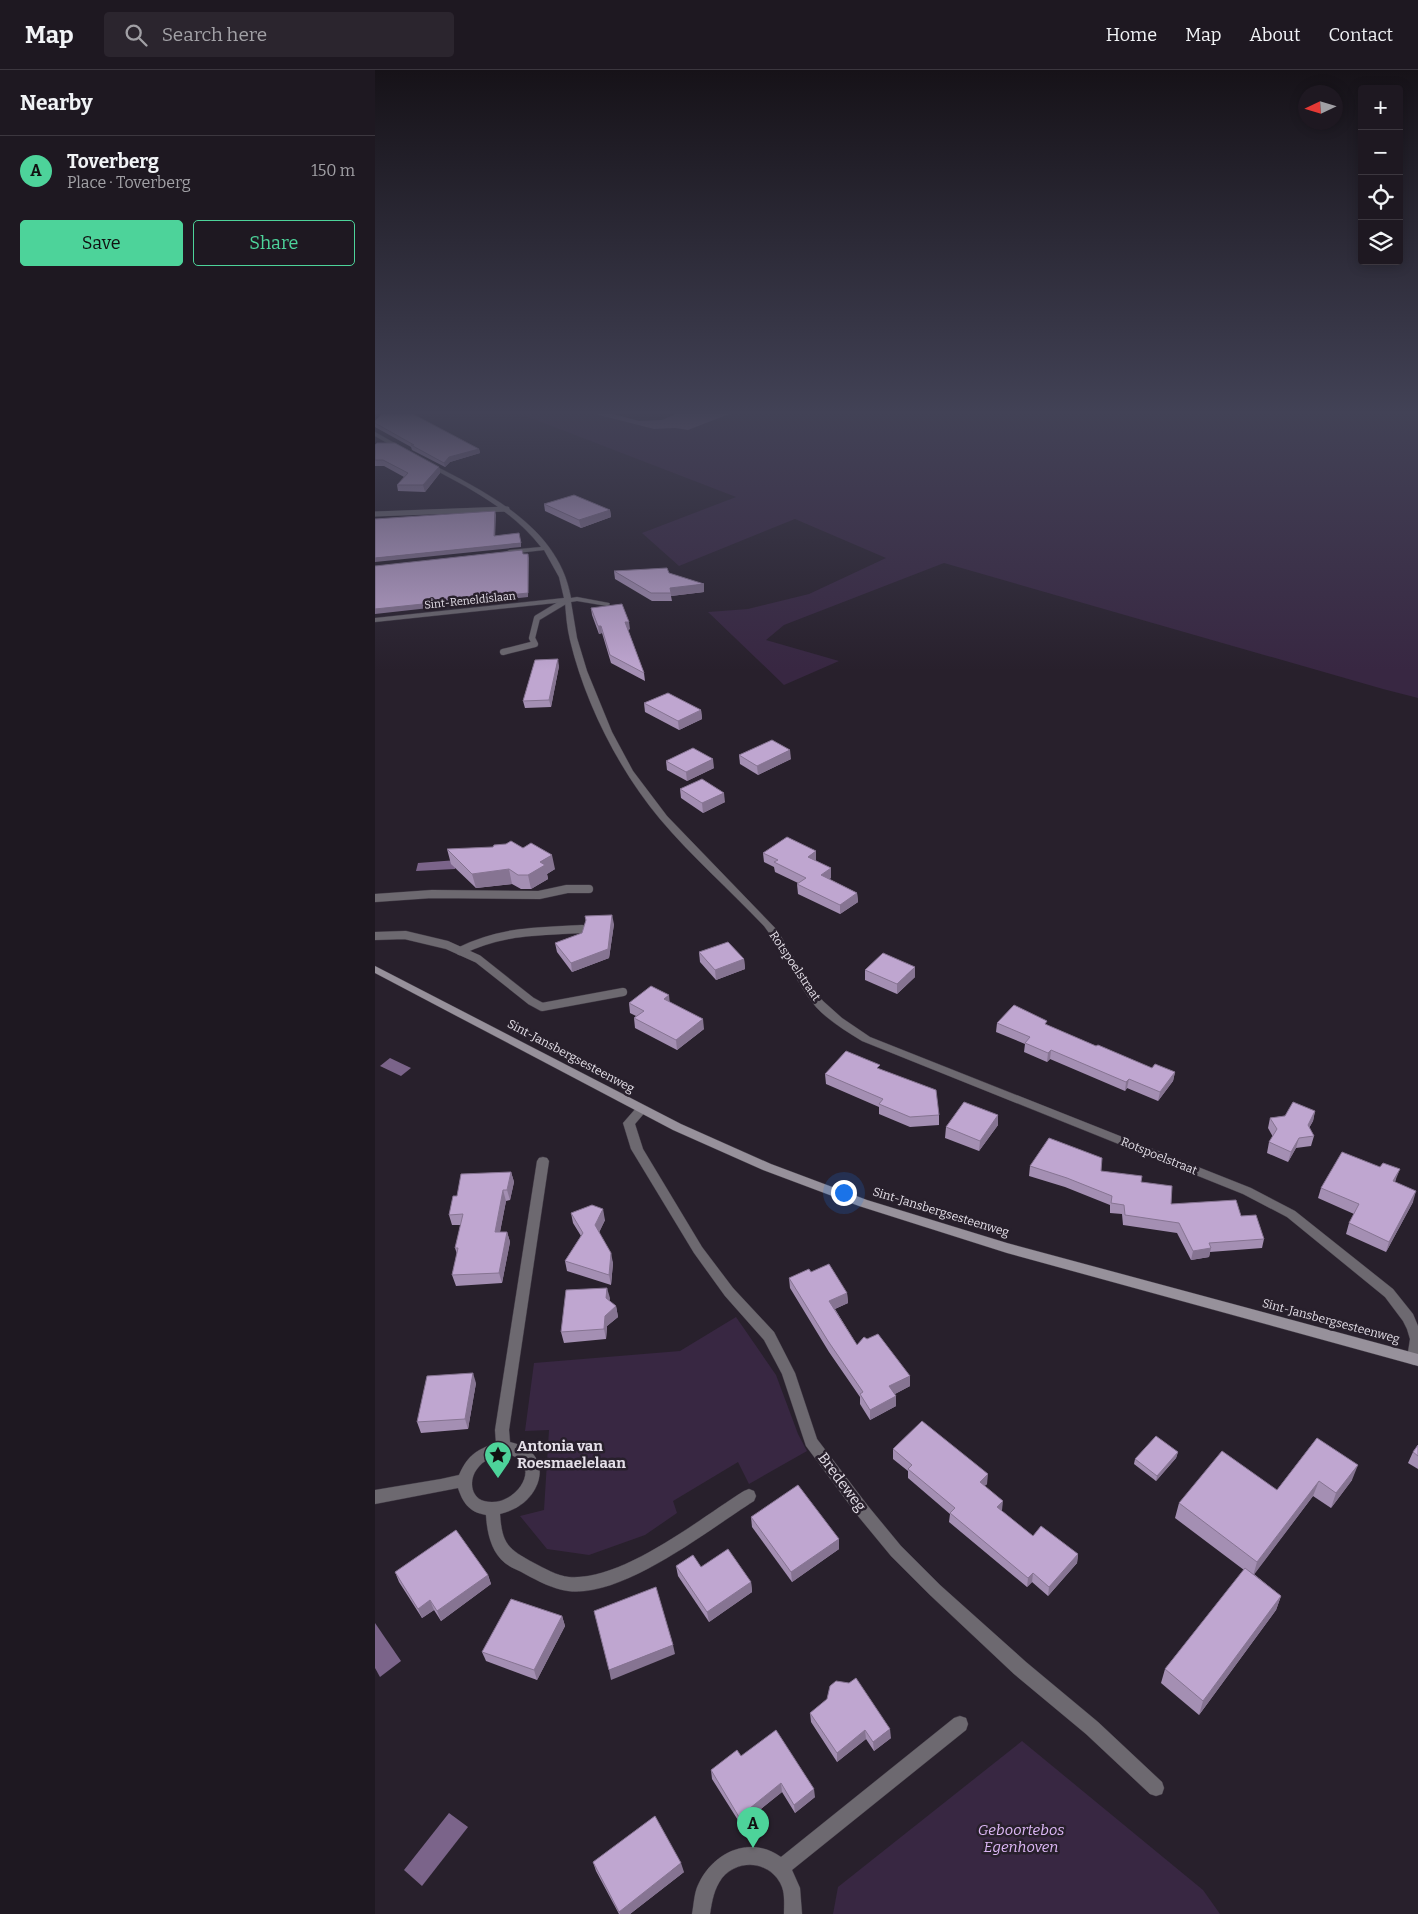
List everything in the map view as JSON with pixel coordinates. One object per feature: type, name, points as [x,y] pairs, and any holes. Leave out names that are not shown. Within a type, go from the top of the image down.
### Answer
[{"type":"main road","name":"Sint-Jansbergsesteenweg","points":[[375,969],[641,1110],[767,1167],[863,1203],[1007,1248],[1416,1359]]},
{"type":"street","name":"Rotspoelstraat","points":[[490,499],[507,509],[523,523],[546,548],[556,565],[565,586],[571,630],[591,688],[615,746],[640,789],[670,827],[768,925],[791,957],[813,996],[834,1019],[866,1039],[1247,1191],[1291,1214],[1389,1293],[1408,1318],[1413,1330],[1416,1339],[1416,1359]]},
{"type":"street","points":[[498,553],[546,548]]},
{"type":"street","name":"Sint-Reneldislaan","points":[[375,620],[581,599],[607,604]]},
{"type":"street","name":"Bredeweg","points":[[641,1110],[629,1123],[637,1149],[698,1250],[729,1292],[769,1336],[788,1373],[811,1442],[896,1551],[1013,1662],[1092,1728],[1155,1788]]},
{"type":"street","points":[[503,1447],[502,1430],[543,1161]]},
{"type":"street","points":[[503,1447],[514,1448],[523,1452],[530,1459],[533,1477],[523,1495],[504,1507],[484,1509],[470,1501],[463,1488],[464,1480],[467,1472],[478,1458],[494,1449],[503,1447]]},
{"type":"street","points":[[375,1497],[441,1486],[464,1480]]},
{"type":"street","points":[[493,1509],[493,1528],[509,1557],[533,1571],[570,1584],[591,1582],[630,1569],[675,1544],[749,1496]]},
{"type":"street","points":[[781,1868],[960,1724]]},
{"type":"street","points":[[701,1914],[701,1901],[709,1881],[722,1865],[748,1854],[766,1857],[781,1868],[788,1877],[793,1889],[793,1914]]},
{"type":"lane","points":[[375,514],[507,509]]},
{"type":"lane","points":[[503,652],[535,644],[532,638],[537,618],[567,600]]},
{"type":"lane","points":[[375,898],[432,894],[539,895],[567,889],[589,889]]},
{"type":"lane","points":[[460,951],[481,941],[536,932],[582,929]]},
{"type":"lane","points":[[375,936],[379,938],[405,935],[447,944],[478,960],[531,1002],[542,1007],[623,992]]},
{"type":"green space","points":[[731,499],[1418,499],[1418,698],[944,563],[784,625],[766,640],[839,661],[784,685],[708,612],[748,609],[809,594],[886,558],[795,519],[679,566],[642,533]]},
{"type":"green space","points":[[736,1317],[776,1375],[798,1434],[807,1451],[749,1484],[738,1462],[673,1501],[677,1513],[645,1535],[589,1555],[547,1549],[520,1516],[544,1510],[549,1430],[525,1431],[534,1363],[680,1351]]},
{"type":"green space","name":"Geboortebos Egenhoven","points":[[1022,1741],[1203,1890],[1220,1914],[833,1914],[838,1887]]},
{"type":"shaded area","points":[[457,860],[455,869],[416,871],[418,863]]},
{"type":"shaded area","points":[[390,1058],[411,1068],[401,1076],[380,1066]]},
{"type":"shaded area","points":[[375,1623],[401,1661],[380,1677],[375,1668]]},
{"type":"shaded area","points":[[449,1813],[468,1827],[422,1886],[404,1870]]},
{"type":"building","points":[[560,499],[584,499],[610,510],[579,520],[544,504]]},
{"type":"building","points":[[495,511],[494,536],[519,533],[521,543],[375,558],[375,519]]},
{"type":"building","points":[[522,550],[523,554],[528,554],[528,593],[375,609],[375,566]]},
{"type":"building","points":[[667,568],[669,573],[704,584],[670,588],[671,593],[651,593],[614,571]]},
{"type":"building","points":[[622,604],[629,622],[625,622],[644,673],[610,655],[601,626],[598,626],[591,608]]},
{"type":"building","points":[[558,659],[549,700],[523,701],[535,660]]},
{"type":"building","points":[[668,693],[701,710],[678,721],[644,703]]},
{"type":"building","points":[[772,740],[790,750],[757,766],[739,755]]},
{"type":"building","points":[[693,748],[713,759],[686,772],[666,761]]},
{"type":"building","points":[[702,779],[724,793],[702,803],[680,789]]},
{"type":"building","points":[[787,837],[816,851],[808,857],[831,868],[821,875],[857,893],[840,905],[797,884],[806,878],[774,862],[778,860],[763,853]]},
{"type":"building","points":[[511,841],[523,848],[531,843],[552,855],[540,862],[545,865],[528,875],[518,875],[509,869],[472,874],[447,849],[493,847],[494,845],[506,844]]},
{"type":"building","points":[[612,915],[608,949],[571,963],[555,943],[582,933],[586,920],[585,916]]},
{"type":"building","points":[[728,942],[744,959],[715,970],[699,952]]},
{"type":"building","points":[[883,953],[915,967],[897,984],[865,970]]},
{"type":"building","points":[[651,986],[669,995],[664,999],[703,1019],[676,1040],[634,1018],[644,1011],[629,1003]]},
{"type":"building","points":[[1014,1005],[1047,1021],[1045,1024],[1096,1046],[1098,1045],[1152,1068],[1155,1064],[1175,1072],[1160,1092],[1129,1079],[1126,1082],[1051,1050],[1048,1053],[1025,1043],[1030,1037],[997,1023]]},
{"type":"building","points":[[846,1051],[880,1065],[877,1068],[936,1090],[939,1115],[910,1117],[879,1104],[883,1099],[825,1074]]},
{"type":"building","points":[[964,1102],[998,1115],[980,1141],[946,1127]]},
{"type":"building","points":[[1293,1102],[1315,1111],[1308,1125],[1314,1136],[1299,1138],[1291,1152],[1269,1142],[1277,1129],[1270,1118],[1285,1116]]},
{"type":"building","points":[[1049,1138],[1102,1158],[1101,1171],[1142,1176],[1141,1182],[1172,1186],[1171,1204],[1236,1200],[1241,1216],[1256,1215],[1264,1239],[1209,1243],[1211,1248],[1193,1251],[1179,1223],[1125,1215],[1124,1205],[1111,1203],[1112,1196],[1030,1166]]},
{"type":"building","points":[[1342,1152],[1380,1167],[1383,1163],[1400,1169],[1393,1181],[1416,1191],[1389,1242],[1349,1223],[1359,1204],[1321,1188]]},
{"type":"building","points":[[511,1172],[507,1190],[503,1190],[495,1232],[507,1232],[499,1273],[452,1275],[458,1248],[455,1248],[463,1214],[449,1215],[453,1196],[457,1196],[461,1174]]},
{"type":"building","points":[[592,1205],[603,1209],[595,1225],[611,1253],[609,1275],[565,1261],[583,1233],[571,1213]]},
{"type":"building","points":[[829,1264],[847,1293],[829,1301],[857,1345],[864,1337],[867,1339],[878,1334],[910,1376],[889,1386],[896,1396],[870,1410],[860,1394],[863,1392],[828,1341],[789,1278],[809,1269],[811,1272]]},
{"type":"building","points":[[607,1288],[606,1298],[616,1306],[605,1316],[604,1329],[561,1332],[566,1290]]},
{"type":"building","points":[[473,1373],[465,1419],[417,1422],[427,1376]]},
{"type":"building","points":[[922,1421],[988,1474],[980,1482],[1003,1501],[997,1507],[1033,1536],[1041,1526],[1078,1554],[1049,1587],[1033,1573],[1028,1578],[950,1513],[955,1508],[908,1469],[912,1465],[893,1449]]},
{"type":"building","points":[[1156,1436],[1178,1452],[1157,1476],[1135,1459]]},
{"type":"building","points":[[1317,1438],[1358,1465],[1336,1493],[1319,1481],[1257,1562],[1179,1503],[1222,1451],[1277,1490]]},
{"type":"building","points":[[1418,1445],[1418,1456],[1413,1452]]},
{"type":"building","points":[[798,1485],[839,1539],[791,1572],[751,1517]]},
{"type":"building","points":[[456,1530],[488,1575],[437,1611],[430,1600],[418,1609],[395,1572]]},
{"type":"building","points":[[728,1549],[751,1582],[707,1612],[676,1566],[693,1555],[701,1567]]},
{"type":"building","points":[[1245,1568],[1281,1596],[1203,1701],[1165,1669]]},
{"type":"building","points":[[656,1587],[673,1645],[609,1670],[594,1611]]},
{"type":"building","points":[[511,1599],[562,1616],[534,1670],[482,1652]]},
{"type":"building","points":[[856,1678],[890,1729],[873,1742],[865,1730],[837,1753],[810,1713],[827,1699],[830,1686],[836,1681],[849,1683]]},
{"type":"building","points":[[776,1730],[814,1789],[794,1805],[781,1783],[739,1817],[711,1770],[737,1750],[741,1756]]},
{"type":"building","points":[[655,1816],[681,1863],[619,1912],[593,1862]]},
{"type":"place","name":"Antonia van Roesmaelelaan","points":[[498,1479]]},
{"type":"place","name":"Toverberg","points":[[753,1848]]}]
